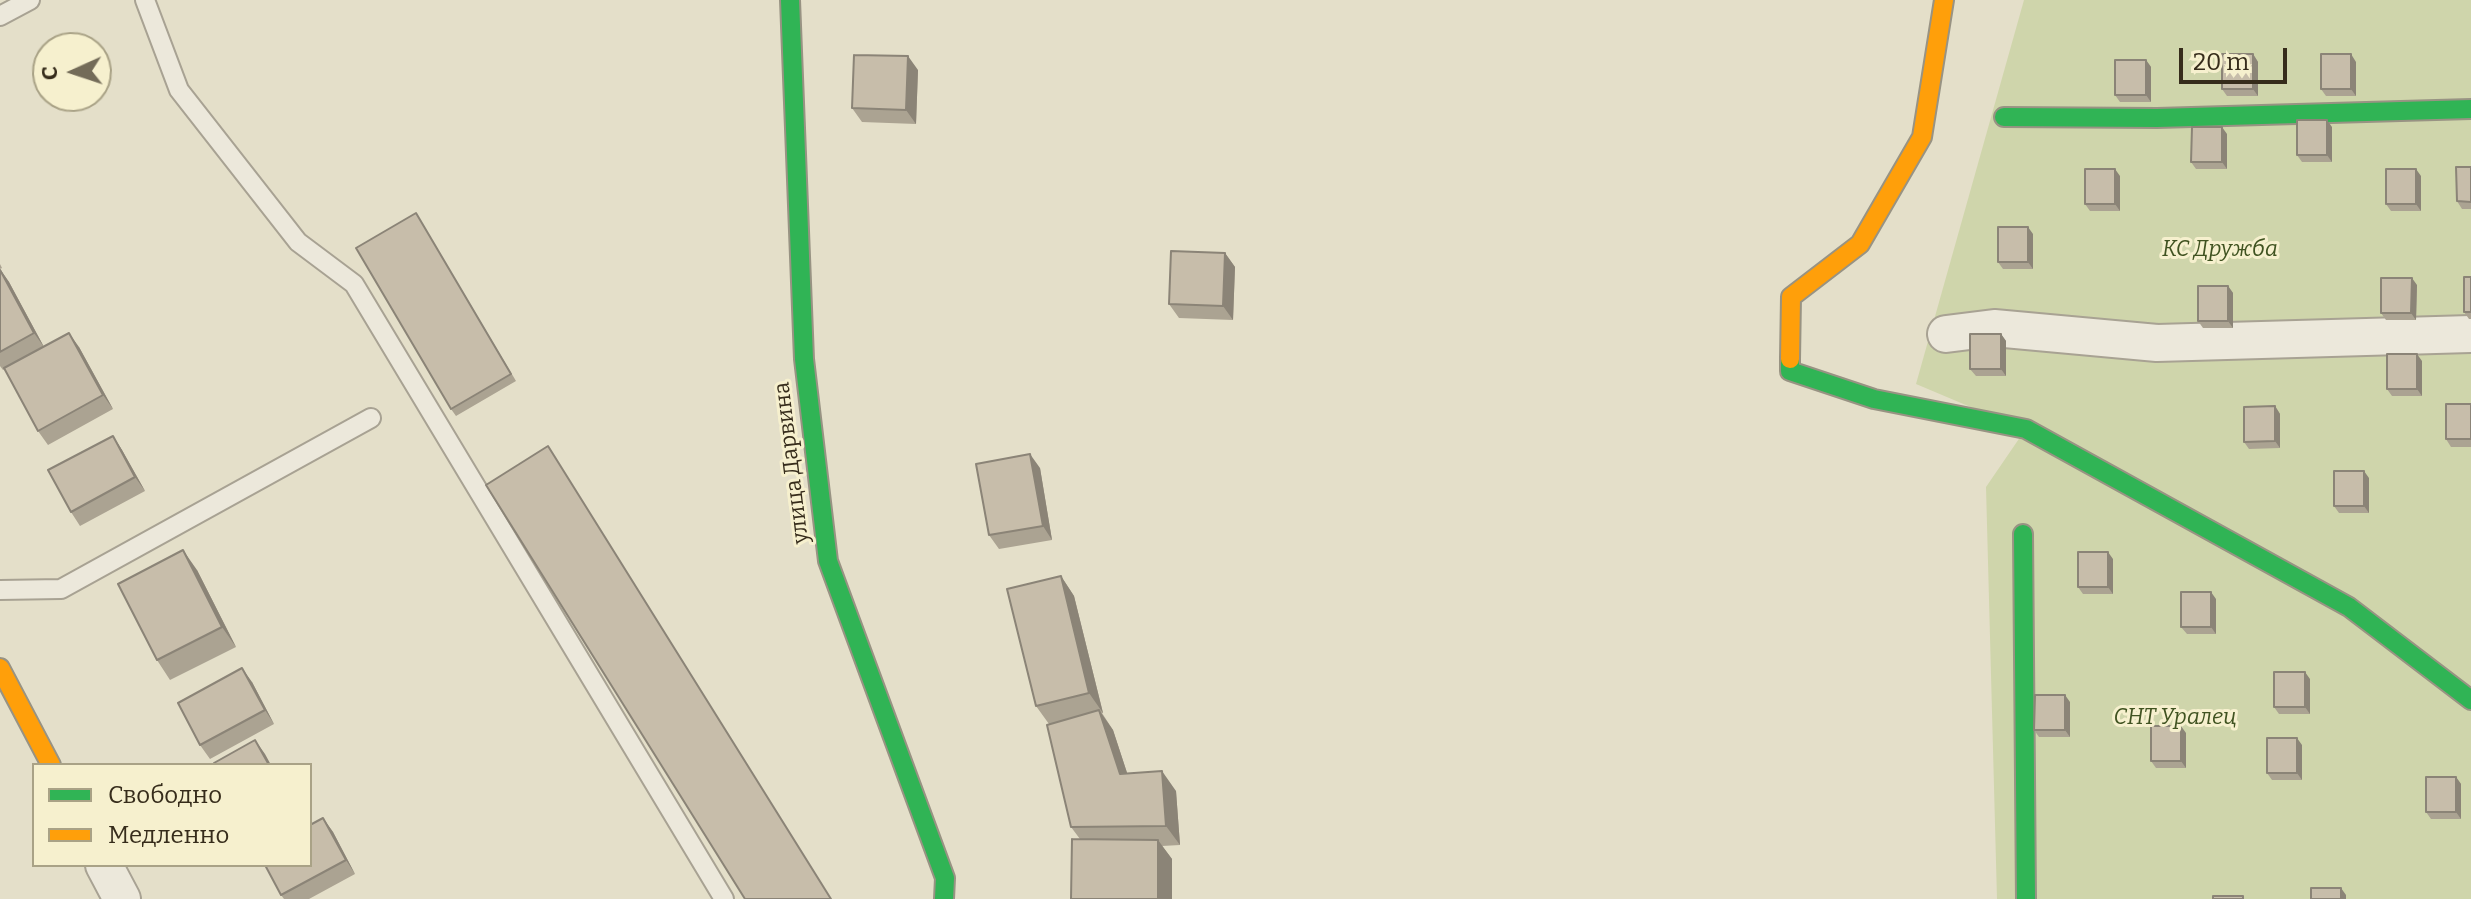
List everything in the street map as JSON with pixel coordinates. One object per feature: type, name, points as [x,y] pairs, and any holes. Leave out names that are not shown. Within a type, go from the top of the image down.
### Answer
[{"type":"street","name":"улица Дарвина","points":[[790,0],[804,359],[828,561],[945,878],[944,899]]},
{"type":"street","points":[[1944,0],[1922,137],[1860,244],[1791,297],[1790,371],[1874,399],[2026,429],[2349,607],[2471,700]]},
{"type":"street","points":[[2004,117],[2157,118],[2471,109]]},
{"type":"street","points":[[1946,334],[1994,328],[2157,343],[2471,334]]},
{"type":"street","points":[[2023,534],[2026,899]]},
{"type":"street","points":[[0,668],[50,763]]},
{"type":"street","points":[[105,867],[122,899]]},
{"type":"lane","points":[[0,16],[30,0]]},
{"type":"lane","points":[[145,0],[179,90],[298,242],[354,284],[724,899]]},
{"type":"lane","points":[[0,590],[61,589],[371,418]]},
{"type":"green space","name":"КС Дружба","points":[[2024,0],[2471,0],[2471,899],[1997,899],[1986,487],[2025,430],[1916,384]]},
{"type":"building","points":[[2222,54],[2253,54],[2253,89],[2222,89]]},
{"type":"building","points":[[2321,54],[2351,54],[2351,89],[2321,89]]},
{"type":"building","points":[[854,55],[908,56],[906,110],[852,108]]},
{"type":"building","points":[[2115,60],[2146,60],[2146,95],[2115,95]]},
{"type":"building","points":[[2297,120],[2327,120],[2327,155],[2297,155]]},
{"type":"building","points":[[2192,127],[2222,127],[2222,162],[2191,162]]},
{"type":"building","points":[[2456,167],[2471,167],[2471,202],[2457,201]]},
{"type":"building","points":[[2085,169],[2115,169],[2115,204],[2085,204]]},
{"type":"building","points":[[2386,169],[2416,169],[2416,204],[2386,204]]},
{"type":"building","points":[[416,213],[511,374],[451,409],[356,248]]},
{"type":"building","points":[[1998,227],[2028,227],[2028,262],[1998,262]]},
{"type":"building","points":[[1171,251],[1225,253],[1223,306],[1169,304]]},
{"type":"building","points":[[0,270],[34,333],[0,352]]},
{"type":"building","points":[[2464,277],[2471,277],[2471,312],[2464,312]]},
{"type":"building","points":[[2381,278],[2412,278],[2411,313],[2381,313]]},
{"type":"building","points":[[2198,286],[2228,286],[2228,321],[2198,321]]},
{"type":"building","points":[[69,333],[103,395],[38,431],[4,368]]},
{"type":"building","points":[[1970,334],[2001,334],[2001,369],[1970,369]]},
{"type":"building","points":[[2387,354],[2417,354],[2417,389],[2387,389]]},
{"type":"building","points":[[2446,404],[2471,404],[2471,439],[2446,439]]},
{"type":"building","points":[[2275,406],[2275,441],[2244,442],[2244,407]]},
{"type":"building","points":[[113,436],[135,477],[71,512],[48,470]]},
{"type":"building","points":[[548,446],[831,899],[745,899],[486,485]]},
{"type":"building","points":[[1030,454],[1043,526],[989,535],[976,464]]},
{"type":"building","points":[[2334,471],[2364,471],[2364,506],[2334,506]]},
{"type":"building","points":[[183,550],[222,627],[157,660],[118,584]]},
{"type":"building","points":[[2078,552],[2108,552],[2108,587],[2078,587]]},
{"type":"building","points":[[1061,576],[1089,693],[1036,706],[1007,589]]},
{"type":"building","points":[[2181,592],[2211,592],[2211,627],[2181,627]]},
{"type":"building","points":[[242,668],[265,710],[200,745],[178,703]]},
{"type":"building","points":[[2274,672],[2305,672],[2305,707],[2274,707]]},
{"type":"building","points":[[2035,695],[2065,695],[2065,730],[2034,730]]},
{"type":"building","points":[[1099,710],[1120,774],[1162,771],[1166,826],[1071,827],[1047,725]]},
{"type":"building","points":[[2151,726],[2181,726],[2181,761],[2151,761]]},
{"type":"building","points":[[2267,738],[2297,738],[2297,773],[2267,773]]},
{"type":"building","points":[[255,740],[268,763],[214,763]]},
{"type":"building","points":[[2426,777],[2456,777],[2456,812],[2426,812]]},
{"type":"building","points":[[323,818],[346,860],[281,895],[266,867],[312,867],[312,824]]},
{"type":"building","points":[[1072,839],[1158,840],[1158,899],[1071,899]]},
{"type":"building","points":[[2311,888],[2341,888],[2341,899],[2311,899]]},
{"type":"building","points":[[2213,896],[2243,896],[2243,899],[2213,899]]},
{"type":"traffic: fast","points":[[790,0],[804,359],[828,561],[945,878],[944,899]]},
{"type":"traffic: fast","points":[[2004,117],[2157,118],[2471,109]]},
{"type":"traffic: fast","points":[[1790,359],[1790,371],[1874,399],[2026,429],[2349,607],[2471,700]]},
{"type":"traffic: fast","points":[[2023,534],[2026,899]]},
{"type":"traffic: slow","points":[[1790,359],[1791,297],[1860,244],[1922,137],[1944,0]]},
{"type":"traffic: slow","points":[[0,668],[50,763]]},
{"type":"park label","name":"СНТ Уралец","points":[[2175,718]]}]
